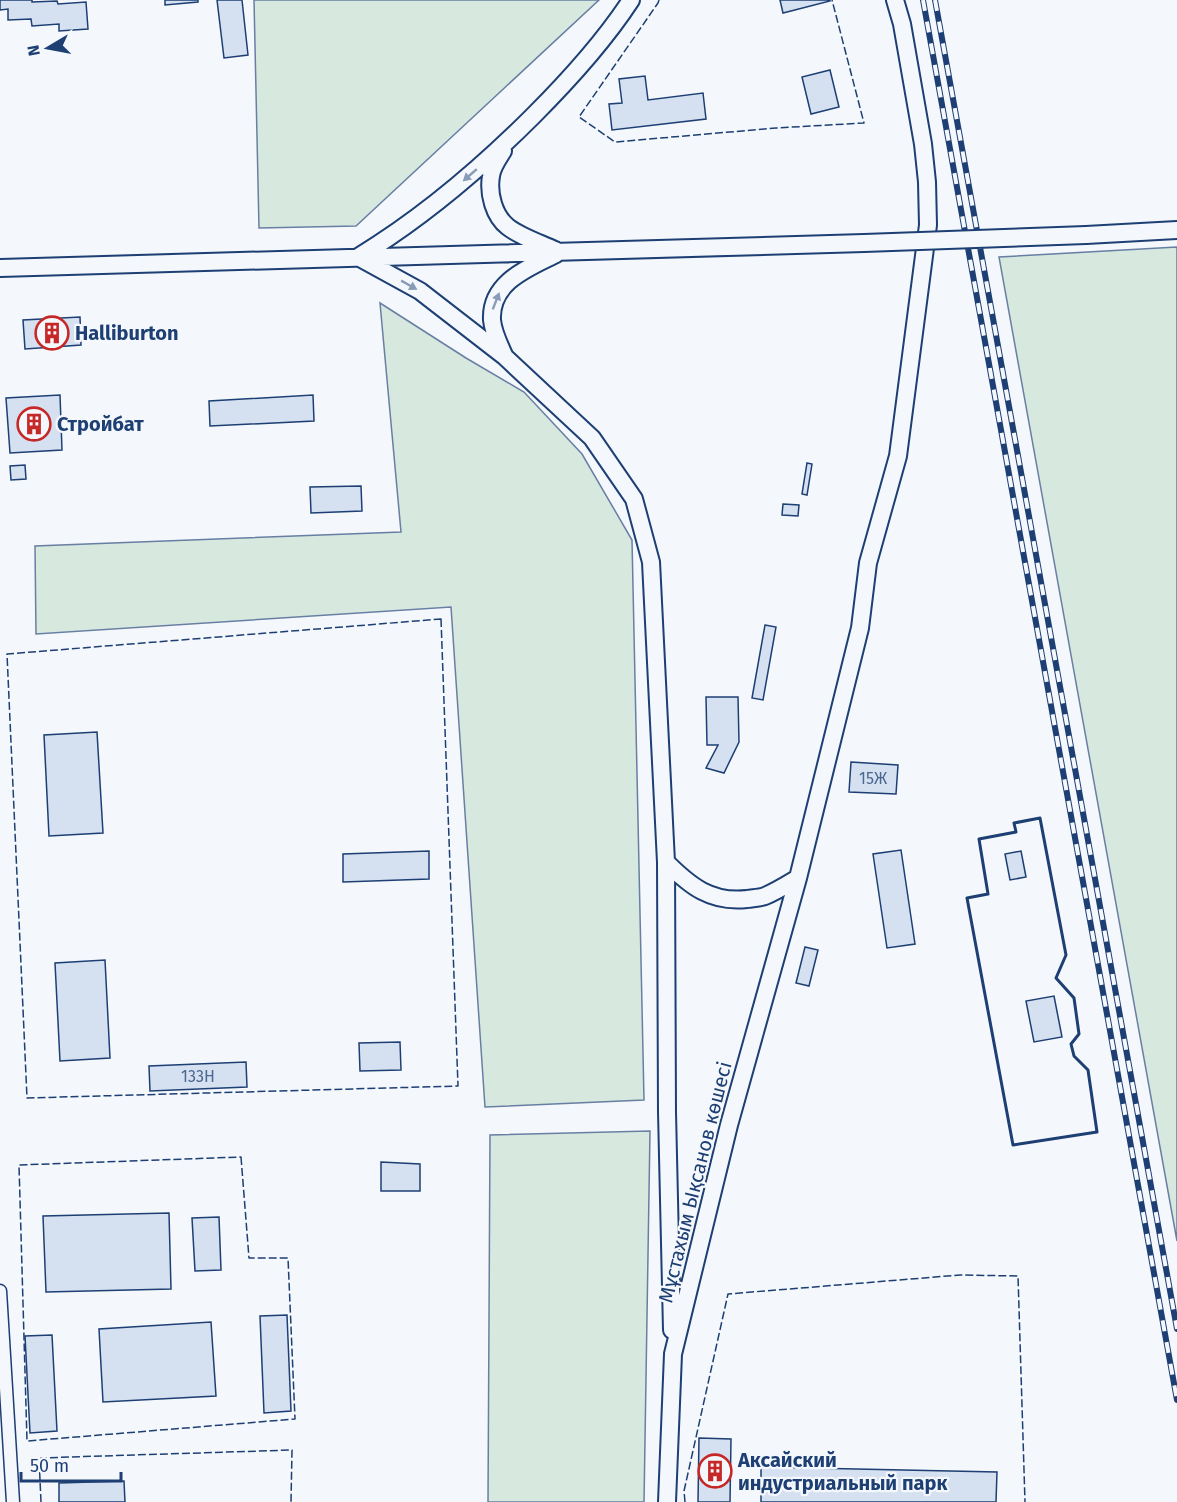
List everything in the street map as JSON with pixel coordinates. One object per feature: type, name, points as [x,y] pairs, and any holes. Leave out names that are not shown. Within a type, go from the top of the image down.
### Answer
[{"type":"main road","points":[[358,257],[395,234],[440,201],[514,136],[565,84],[614,26],[631,0]]},
{"type":"main road","name":"Мұстахым Ықсанов көшесі","points":[[667,1502],[673,1354],[729,1125],[798,878],[860,628],[868,563],[898,456],[928,225],[923,144],[902,24],[895,0]]},
{"type":"main road","points":[[514,136],[496,162],[491,175],[491,198],[495,210],[509,228],[560,252]]},
{"type":"main road","points":[[0,268],[864,243],[1177,230]]},
{"type":"main road","points":[[504,356],[492,320],[497,295],[507,282],[521,272],[560,252]]},
{"type":"main road","points":[[358,257],[420,291],[504,356],[592,438],[634,499],[651,562],[666,862],[667,1112],[673,1354]]},
{"type":"main road","points":[[666,862],[684,880],[716,898],[734,900],[764,897],[798,878]]},
{"type":"street","points":[[0,1291],[14,1502]]},
{"type":"shaded area","points":[[254,0],[599,0],[356,226],[259,228]]},
{"type":"shaded area","points":[[1177,247],[1177,1241],[999,257]]},
{"type":"shaded area","points":[[380,303],[524,392],[582,454],[632,540],[644,1100],[485,1107],[451,607],[36,634],[35,546],[401,532]]},
{"type":"shaded area","points":[[650,1131],[644,1502],[488,1502],[490,1135]]},
{"type":"building","points":[[0,0],[57,1],[58,4],[86,2],[88,29],[59,31],[59,24],[32,26],[31,19],[8,20],[8,9],[0,10]]},
{"type":"building","points":[[165,0],[198,0],[198,2],[165,5]]},
{"type":"building","points":[[217,0],[242,0],[248,55],[224,58]]},
{"type":"building","points":[[780,0],[830,0],[830,1],[783,13]]},
{"type":"building","points":[[830,70],[839,107],[811,114],[802,77]]},
{"type":"building","points":[[645,76],[648,100],[703,93],[706,119],[612,130],[609,104],[622,103],[619,79]]},
{"type":"building","name":"Halliburton","points":[[80,317],[81,345],[25,349],[23,320]]},
{"type":"building","name":"Стройбат","points":[[60,395],[62,450],[10,453],[6,398]]},
{"type":"building","points":[[313,395],[314,421],[210,426],[209,401]]},
{"type":"building","points":[[807,463],[812,464],[807,495],[802,494]]},
{"type":"building","points":[[25,465],[26,479],[11,480],[10,466]]},
{"type":"building","points":[[361,486],[362,511],[311,513],[310,487]]},
{"type":"building","points":[[783,504],[799,505],[798,516],[782,515]]},
{"type":"building","points":[[765,625],[776,627],[763,700],[752,698]]},
{"type":"building","points":[[706,697],[738,697],[739,742],[724,773],[706,768],[718,745],[707,745]]},
{"type":"building","points":[[97,732],[103,833],[49,836],[44,735]]},
{"type":"building","points":[[851,762],[898,765],[896,794],[849,792]]},
{"type":"building","points":[[901,850],[915,944],[887,948],[873,854]]},
{"type":"building","points":[[429,851],[429,879],[343,882],[343,854]]},
{"type":"building","points":[[1021,851],[1026,877],[1010,880],[1005,854]]},
{"type":"building","points":[[805,947],[818,950],[809,986],[796,983]]},
{"type":"building","points":[[105,960],[110,1058],[60,1061],[55,963]]},
{"type":"building","points":[[1054,996],[1062,1037],[1034,1042],[1026,1001]]},
{"type":"building","points":[[400,1042],[401,1070],[360,1071],[359,1043]]},
{"type":"building","points":[[246,1062],[247,1087],[150,1091],[149,1066]]},
{"type":"building","points":[[381,1162],[420,1164],[420,1191],[381,1191]]},
{"type":"building","points":[[169,1213],[171,1289],[46,1292],[43,1216]]},
{"type":"building","points":[[219,1217],[221,1270],[195,1271],[192,1218]]},
{"type":"building","points":[[287,1315],[291,1411],[264,1413],[260,1316]]},
{"type":"building","points":[[211,1322],[216,1396],[103,1402],[99,1329]]},
{"type":"building","points":[[52,1335],[57,1431],[30,1433],[25,1336]]},
{"type":"building","name":"Аксайский индустриальный парк","points":[[699,1438],[731,1439],[730,1502],[698,1502]]},
{"type":"building","points":[[761,1467],[997,1472],[996,1502],[761,1502]]},
{"type":"building","points":[[124,1481],[125,1502],[59,1502],[59,1483]]},
{"type":"railway","points":[[923,0],[1177,1400]]},
{"type":"railway","points":[[935,0],[1177,1329]]},
{"type":"fence","points":[[659,0],[579,117],[615,142],[864,123],[832,0]]},
{"type":"fence","points":[[441,619],[458,1086],[27,1098],[7,654],[441,619]]},
{"type":"fence","points":[[241,1157],[249,1258],[288,1258],[295,1419],[27,1441],[19,1165],[241,1157]]},
{"type":"fence","points":[[685,1502],[684,1491],[728,1294],[960,1275],[1018,1276],[1025,1502]]},
{"type":"fence","points":[[41,1502],[39,1458],[292,1450],[291,1502]]},
{"type":"wall","points":[[1040,818],[1066,955],[1056,978],[1074,998],[1079,1034],[1071,1044],[1074,1056],[1088,1070],[1097,1132],[1013,1145],[967,898],[988,894],[979,839],[1016,832],[1014,823],[1040,818]]},
{"type":"place","name":"Halliburton","points":[[52,333]]},
{"type":"place","name":"Стройбат","points":[[34,424]]},
{"type":"place","name":"Аксайский индустриальный парк","points":[[715,1471]]}]
